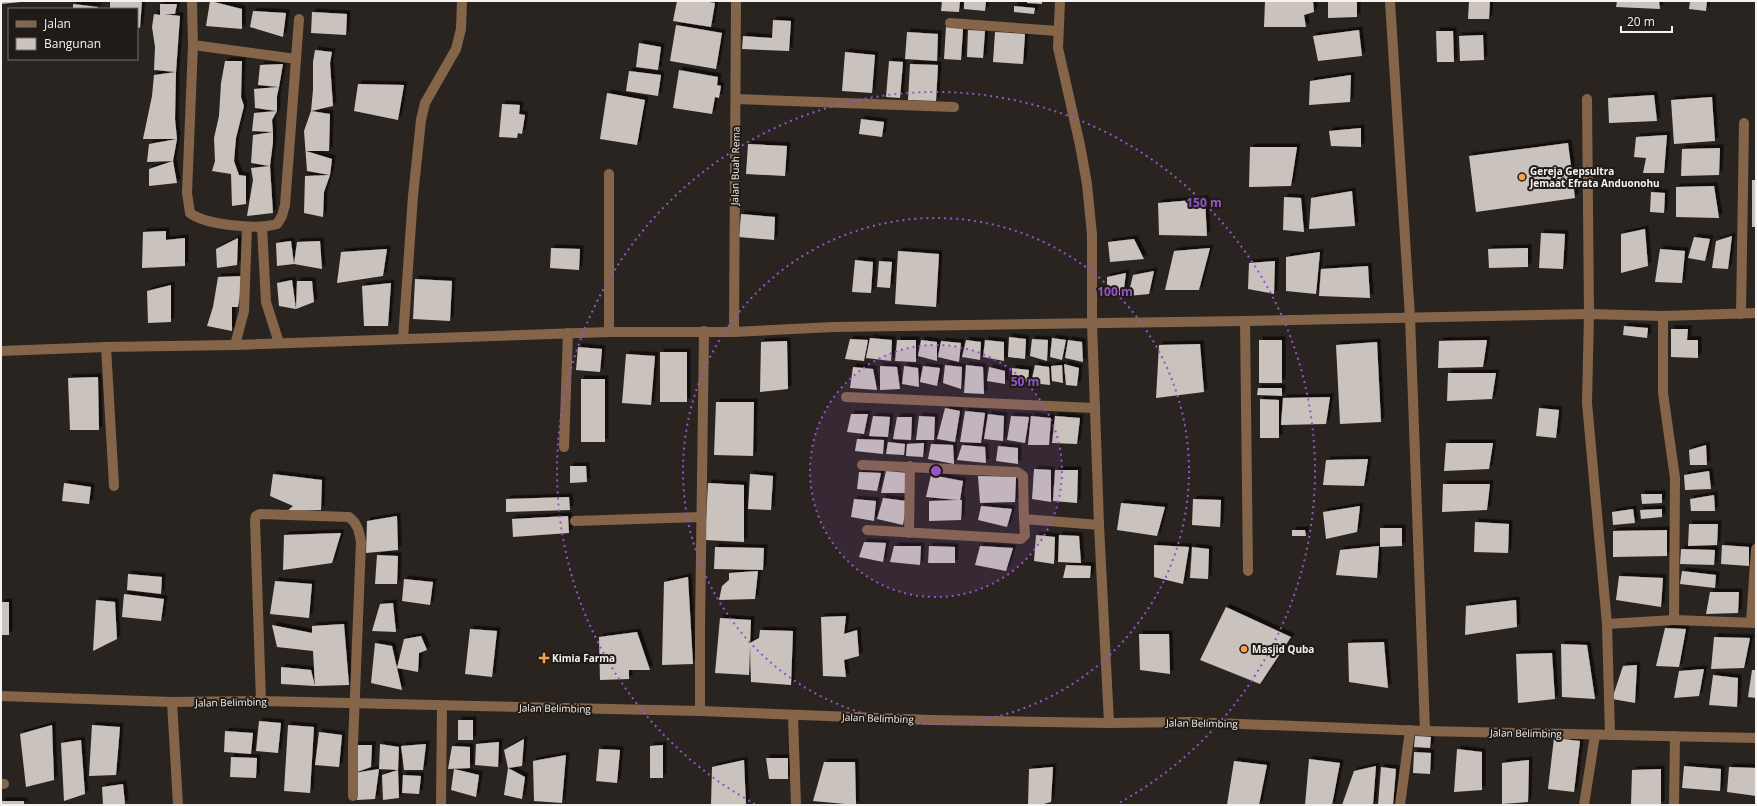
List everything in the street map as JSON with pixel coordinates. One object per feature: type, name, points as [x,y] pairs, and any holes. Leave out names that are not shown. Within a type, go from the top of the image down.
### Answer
[{"type":"street","points":[[192,1],[193,45],[187,193],[190,213],[198,219],[247,227],[262,227],[277,224],[282,216],[285,205],[299,19]]},
{"type":"street","points":[[403,338],[412,196],[421,120],[425,103],[456,49],[461,29],[462,1]]},
{"type":"street","name":"Jalan Buah Rema","points":[[734,332],[736,1]]},
{"type":"street","points":[[1060,1],[1058,48],[1080,145],[1087,184],[1092,234],[1092,324],[1099,525],[1109,723]]},
{"type":"street","points":[[1390,1],[1410,317],[1425,731]]},
{"type":"street","points":[[950,23],[1058,31]]},
{"type":"street","points":[[193,45],[296,59]]},
{"type":"street","points":[[736,99],[954,107]]},
{"type":"street","points":[[1587,99],[1589,314],[1587,403],[1607,624],[1610,735]]},
{"type":"street","points":[[1741,314],[1744,123]]},
{"type":"street","points":[[609,174],[609,332]]},
{"type":"street","points":[[235,345],[244,310],[247,227]]},
{"type":"street","points":[[262,227],[266,302],[279,343]]},
{"type":"street","points":[[1,350],[235,345],[568,333],[734,332],[834,327],[1092,324],[1589,314],[1663,316],[1756,313]]},
{"type":"street","points":[[1663,316],[1663,393],[1675,478],[1674,620]]},
{"type":"street","points":[[1245,321],[1248,571]]},
{"type":"street","points":[[700,711],[704,331]]},
{"type":"street","points":[[564,447],[568,333]]},
{"type":"street","points":[[106,347],[114,486]]},
{"type":"street","points":[[846,397],[1096,408]]},
{"type":"street","points":[[862,465],[1018,472],[1024,476],[1025,535],[1021,538],[867,530]]},
{"type":"street","points":[[909,533],[910,466]]},
{"type":"street","points":[[261,701],[256,516],[260,514],[349,517],[355,522],[358,528],[361,542],[354,703],[352,768],[353,796]]},
{"type":"street","points":[[575,521],[701,517]]},
{"type":"street","points":[[1024,519],[1099,525]]},
{"type":"street","points":[[1607,624],[1674,620],[1754,623],[1756,549]]},
{"type":"street","name":"Jalan Belimbing","points":[[1,696],[172,702],[261,701],[700,711],[793,716],[1109,723],[1189,722],[1425,731],[1756,738]]},
{"type":"street","points":[[172,702],[178,805]]},
{"type":"street","points":[[441,805],[442,706]]},
{"type":"street","points":[[793,716],[796,805]]},
{"type":"street","points":[[1400,805],[1410,730]]},
{"type":"street","points":[[1584,805],[1595,735]]},
{"type":"street","points":[[1674,805],[1675,736]]},
{"type":"building","points":[[1,1],[21,1],[21,2],[1,4]]},
{"type":"building","points":[[110,1],[142,1],[140,28],[138,27],[138,8],[110,8]]},
{"type":"building","points":[[210,1],[242,9],[242,29],[206,26]]},
{"type":"building","points":[[677,1],[703,1],[715,3],[711,27],[673,21]]},
{"type":"building","points":[[942,1],[960,1],[959,12],[941,11]]},
{"type":"building","points":[[964,1],[986,1],[985,11],[964,9]]},
{"type":"building","points":[[1027,1],[1042,1],[1042,4],[1027,3]]},
{"type":"building","points":[[1265,1],[1313,1],[1314,12],[1304,15],[1306,27],[1264,27]]},
{"type":"building","points":[[1328,1],[1357,1],[1357,17],[1328,18]]},
{"type":"building","points":[[1469,1],[1490,1],[1489,19],[1468,19]]},
{"type":"building","points":[[1617,1],[1659,1],[1660,9],[1616,7]]},
{"type":"building","points":[[1690,1],[1707,1],[1706,11],[1689,9]]},
{"type":"building","points":[[73,4],[98,7],[98,8],[73,8]]},
{"type":"building","points":[[160,4],[177,4],[175,14],[164,14],[180,16],[176,72],[154,70],[155,47],[152,27],[154,14],[160,15]]},
{"type":"building","points":[[1014,6],[1035,8],[1034,14],[1014,12]]},
{"type":"building","points":[[253,11],[286,13],[283,37],[250,27]]},
{"type":"building","points":[[312,12],[347,14],[346,35],[311,33]]},
{"type":"building","points":[[773,20],[791,21],[789,51],[742,49],[743,36],[772,38]]},
{"type":"building","points":[[676,25],[722,33],[716,69],[670,61]]},
{"type":"building","points":[[946,27],[963,29],[961,60],[944,59]]},
{"type":"building","points":[[968,30],[985,31],[983,58],[967,57]]},
{"type":"building","points":[[1359,30],[1362,56],[1318,61],[1313,36]]},
{"type":"building","points":[[1436,31],[1453,31],[1454,62],[1437,62]]},
{"type":"building","points":[[907,32],[938,34],[937,61],[905,59]]},
{"type":"building","points":[[995,32],[1025,34],[1023,64],[993,62]]},
{"type":"building","points":[[1483,35],[1484,60],[1460,61],[1459,36]]},
{"type":"building","points":[[639,43],[661,47],[658,70],[636,67]]},
{"type":"building","points":[[315,50],[332,52],[330,63],[333,106],[311,111],[313,62]]},
{"type":"building","points":[[845,52],[875,55],[872,93],[842,91]]},
{"type":"building","points":[[225,61],[242,61],[241,97],[244,106],[236,138],[234,161],[239,175],[246,176],[246,204],[232,206],[231,174],[212,171],[215,161],[214,138],[219,116],[221,83]]},
{"type":"building","points":[[889,61],[903,62],[900,98],[886,97]]},
{"type":"building","points":[[283,64],[279,87],[258,85],[260,65]]},
{"type":"building","points":[[910,64],[938,65],[936,101],[908,100]]},
{"type":"building","points":[[679,70],[718,77],[717,85],[721,86],[719,98],[715,97],[712,114],[673,108]]},
{"type":"building","points":[[629,71],[661,75],[658,96],[626,91]]},
{"type":"building","points":[[176,72],[175,119],[177,139],[143,139],[152,96],[154,75]]},
{"type":"building","points":[[1351,75],[1350,102],[1309,105],[1310,81]]},
{"type":"building","points":[[358,84],[404,85],[398,120],[354,111]]},
{"type":"building","points":[[279,87],[277,96],[277,111],[255,108],[254,89]]},
{"type":"building","points":[[607,93],[645,100],[637,145],[600,139]]},
{"type":"building","points":[[1654,95],[1657,121],[1609,123],[1608,98]]},
{"type":"building","points":[[1712,97],[1715,141],[1674,144],[1671,100]]},
{"type":"building","points":[[502,104],[520,105],[519,114],[525,115],[522,134],[518,133],[517,138],[499,137]]},
{"type":"building","points":[[277,111],[272,120],[273,132],[252,131],[254,113]]},
{"type":"building","points":[[311,111],[330,114],[329,151],[306,151],[332,159],[330,175],[307,171],[304,131]]},
{"type":"building","points":[[861,119],[884,122],[882,137],[859,134]]},
{"type":"building","points":[[1361,128],[1361,147],[1331,146],[1329,131]]},
{"type":"building","points":[[273,132],[270,166],[251,163],[253,135]]},
{"type":"building","points":[[1667,135],[1664,173],[1643,173],[1646,158],[1634,157],[1636,137]]},
{"type":"building","points":[[177,139],[173,161],[147,162],[149,144]]},
{"type":"building","name":"Gereja Gepsultra Jemaat Efrata Anduonohu","points":[[1568,143],[1575,198],[1476,212],[1469,156]]},
{"type":"building","points":[[748,144],[787,146],[785,176],[746,174]]},
{"type":"building","points":[[1250,147],[1297,147],[1291,186],[1249,187]]},
{"type":"building","points":[[1720,148],[1719,175],[1681,176],[1682,149]]},
{"type":"building","points":[[173,161],[177,183],[149,186],[149,169]]},
{"type":"building","points":[[270,166],[273,213],[247,216],[253,180],[251,168]]},
{"type":"building","points":[[330,175],[324,192],[323,217],[304,213],[305,176]]},
{"type":"building","points":[[1752,180],[1756,180],[1756,227],[1752,227]]},
{"type":"building","points":[[1714,186],[1719,218],[1676,217],[1676,187]]},
{"type":"building","points":[[1352,191],[1355,226],[1309,229],[1311,198]]},
{"type":"building","points":[[1651,192],[1665,193],[1664,213],[1650,212]]},
{"type":"building","points":[[1284,197],[1301,198],[1304,232],[1283,230]]},
{"type":"building","points":[[1205,199],[1207,236],[1159,235],[1158,203]]},
{"type":"building","points":[[741,214],[775,217],[774,240],[739,237]]},
{"type":"building","points":[[1645,229],[1648,266],[1621,273],[1621,234]]},
{"type":"building","points":[[166,231],[166,240],[185,238],[185,266],[142,268],[143,232]]},
{"type":"building","points":[[1541,233],[1565,234],[1563,269],[1539,268]]},
{"type":"building","points":[[1732,236],[1728,269],[1712,268],[1716,241]]},
{"type":"building","points":[[1694,237],[1710,239],[1705,261],[1688,258]]},
{"type":"building","points":[[238,238],[237,265],[217,268],[216,249]]},
{"type":"building","points":[[1134,239],[1144,259],[1110,262],[1108,242]]},
{"type":"building","points":[[291,241],[294,264],[277,266],[276,243]]},
{"type":"building","points":[[320,241],[322,269],[294,264],[297,242]]},
{"type":"building","points":[[551,248],[580,249],[579,270],[550,268]]},
{"type":"building","points":[[1210,248],[1199,290],[1165,290],[1174,251]]},
{"type":"building","points":[[1528,248],[1528,267],[1489,268],[1488,249]]},
{"type":"building","points":[[387,249],[383,276],[337,283],[341,252]]},
{"type":"building","points":[[1660,249],[1685,251],[1682,283],[1655,282]]},
{"type":"building","points":[[898,251],[939,254],[936,307],[895,304]]},
{"type":"building","points":[[1320,252],[1316,294],[1286,291],[1286,257]]},
{"type":"building","points":[[855,260],[873,262],[871,293],[852,292]]},
{"type":"building","points":[[879,261],[892,262],[890,288],[877,287]]},
{"type":"building","points":[[1275,261],[1274,294],[1248,289],[1249,263]]},
{"type":"building","points":[[1368,266],[1370,298],[1319,296],[1321,269]]},
{"type":"building","points":[[1154,271],[1149,294],[1128,296],[1133,275]]},
{"type":"building","points":[[1126,273],[1123,296],[1107,292],[1107,277]]},
{"type":"building","points":[[243,276],[238,307],[232,307],[232,331],[207,326],[213,307],[218,277]]},
{"type":"building","points":[[415,279],[452,281],[450,321],[413,319]]},
{"type":"building","points":[[292,280],[296,309],[279,306],[277,283]]},
{"type":"building","points":[[297,281],[312,281],[314,302],[296,309]]},
{"type":"building","points":[[391,283],[388,326],[364,326],[362,286]]},
{"type":"building","points":[[171,285],[171,322],[148,323],[147,291]]},
{"type":"building","points":[[1624,326],[1648,328],[1647,338],[1623,335]]},
{"type":"building","points":[[1671,329],[1688,329],[1687,340],[1698,340],[1698,358],[1671,357]]},
{"type":"building","points":[[1009,337],[1026,339],[1025,359],[1008,357]]},
{"type":"building","points":[[870,338],[892,340],[891,361],[866,358]]},
{"type":"building","points":[[1052,338],[1066,340],[1062,360],[1050,357]]},
{"type":"building","points":[[850,339],[868,340],[864,361],[845,359]]},
{"type":"building","points":[[1032,339],[1048,340],[1047,361],[1030,356]]},
{"type":"building","points":[[897,340],[916,340],[916,362],[895,361]]},
{"type":"building","points":[[921,340],[937,342],[937,361],[918,356]]},
{"type":"building","points":[[966,340],[981,342],[980,360],[962,357]]},
{"type":"building","points":[[985,340],[1004,342],[1004,361],[983,357]]},
{"type":"building","points":[[1068,340],[1082,342],[1083,362],[1065,358]]},
{"type":"building","points":[[1259,340],[1282,340],[1282,383],[1259,383]]},
{"type":"building","points":[[1487,340],[1483,367],[1438,368],[1439,341]]},
{"type":"building","points":[[787,341],[788,389],[760,392],[761,342]]},
{"type":"building","points":[[941,341],[961,343],[959,362],[938,357]]},
{"type":"building","points":[[1377,342],[1381,422],[1340,424],[1336,345]]},
{"type":"building","points":[[1200,344],[1204,392],[1156,398],[1159,345]]},
{"type":"building","points":[[578,347],[602,349],[600,372],[576,370]]},
{"type":"building","points":[[660,352],[687,352],[687,402],[660,402]]},
{"type":"building","points":[[626,354],[655,356],[651,405],[622,403]]},
{"type":"building","points":[[1064,364],[1079,368],[1077,386],[1066,385]]},
{"type":"building","points":[[945,365],[962,367],[961,389],[943,383]]},
{"type":"building","points":[[966,365],[983,367],[984,394],[964,393]]},
{"type":"building","points":[[1035,365],[1049,367],[1050,385],[1031,383]]},
{"type":"building","points":[[1062,365],[1063,383],[1052,381],[1051,366]]},
{"type":"building","points":[[880,366],[897,367],[900,389],[880,390]]},
{"type":"building","points":[[904,366],[918,368],[919,387],[902,384]]},
{"type":"building","points":[[923,366],[940,368],[937,386],[920,382]]},
{"type":"building","points":[[853,367],[873,369],[877,390],[850,388]]},
{"type":"building","points":[[989,367],[1005,371],[1005,384],[987,381]]},
{"type":"building","points":[[1012,368],[1029,370],[1028,382],[1012,381]]},
{"type":"building","points":[[1448,373],[1496,373],[1492,399],[1447,401]]},
{"type":"building","points":[[98,377],[99,430],[70,430],[68,378]]},
{"type":"building","points":[[581,379],[605,379],[605,442],[581,442]]},
{"type":"building","points":[[1258,388],[1282,388],[1282,396],[1257,395]]},
{"type":"building","points":[[1330,397],[1326,424],[1281,425],[1283,398]]},
{"type":"building","points":[[1260,399],[1279,400],[1279,438],[1260,438]]},
{"type":"building","points":[[716,402],[754,402],[753,456],[714,455]]},
{"type":"building","points":[[945,408],[960,411],[955,442],[937,439]]},
{"type":"building","points":[[1539,408],[1559,410],[1556,438],[1536,436]]},
{"type":"building","points":[[965,411],[985,413],[981,443],[960,442]]},
{"type":"building","points":[[851,414],[868,414],[864,434],[847,432]]},
{"type":"building","points":[[988,414],[1004,416],[1003,441],[984,439]]},
{"type":"building","points":[[873,416],[890,417],[888,437],[869,436]]},
{"type":"building","points":[[919,416],[935,417],[934,440],[916,440]]},
{"type":"building","points":[[1011,416],[1029,417],[1025,443],[1007,440]]},
{"type":"building","points":[[1031,416],[1051,418],[1049,445],[1028,445]]},
{"type":"building","points":[[1055,416],[1080,418],[1077,444],[1052,443]]},
{"type":"building","points":[[897,417],[912,417],[911,440],[893,439]]},
{"type":"building","points":[[857,439],[884,440],[883,454],[855,451]]},
{"type":"building","points":[[888,442],[905,444],[904,455],[886,454]]},
{"type":"building","points":[[924,443],[923,457],[906,456],[907,444]]},
{"type":"building","points":[[1446,443],[1493,443],[1489,469],[1444,471]]},
{"type":"building","points":[[931,444],[953,445],[954,464],[928,459]]},
{"type":"building","points":[[962,445],[985,447],[986,463],[957,460]]},
{"type":"building","points":[[1706,445],[1707,465],[1690,465],[1689,450]]},
{"type":"building","points":[[998,446],[1018,448],[1018,464],[996,461]]},
{"type":"building","points":[[1368,459],[1364,486],[1323,485],[1326,460]]},
{"type":"building","points":[[570,466],[586,466],[587,482],[570,483]]},
{"type":"building","points":[[1034,469],[1051,470],[1051,502],[1032,499]]},
{"type":"building","points":[[1055,470],[1078,470],[1077,503],[1053,501]]},
{"type":"building","points":[[886,471],[907,473],[908,493],[881,493]]},
{"type":"building","points":[[1709,471],[1711,489],[1685,490],[1684,475]]},
{"type":"building","points":[[859,472],[881,473],[877,491],[857,489]]},
{"type":"building","points":[[273,474],[322,480],[321,510],[287,511],[293,506],[270,496]]},
{"type":"building","points":[[750,474],[773,476],[771,510],[748,509]]},
{"type":"building","points":[[931,475],[963,481],[960,500],[962,500],[961,520],[929,521],[929,501],[958,500],[926,497]]},
{"type":"building","points":[[978,476],[1016,477],[1015,502],[980,503]]},
{"type":"building","points":[[64,483],[91,487],[89,504],[62,501]]},
{"type":"building","points":[[708,483],[744,485],[744,542],[705,540]]},
{"type":"building","points":[[1443,484],[1490,484],[1487,510],[1442,512]]},
{"type":"building","points":[[1641,494],[1662,494],[1662,503],[1642,504]]},
{"type":"building","points":[[1714,495],[1715,511],[1691,511],[1690,499]]},
{"type":"building","points":[[569,497],[570,510],[506,512],[506,499]]},
{"type":"building","points":[[883,498],[907,501],[903,525],[877,519]]},
{"type":"building","points":[[854,499],[876,501],[874,521],[851,517]]},
{"type":"building","points":[[1193,499],[1221,500],[1220,527],[1192,525]]},
{"type":"building","points":[[1121,503],[1165,507],[1157,536],[1117,530]]},
{"type":"building","points":[[981,506],[1012,509],[1007,527],[978,520]]},
{"type":"building","points":[[1360,506],[1357,532],[1326,539],[1323,512]]},
{"type":"building","points":[[1633,509],[1635,523],[1613,525],[1612,512]]},
{"type":"building","points":[[1662,509],[1662,517],[1641,519],[1640,510]]},
{"type":"building","points":[[397,516],[398,550],[366,553],[367,521]]},
{"type":"building","points":[[568,516],[569,533],[513,537],[512,519]]},
{"type":"building","points":[[1475,522],[1509,524],[1508,553],[1474,552]]},
{"type":"building","points":[[1689,524],[1718,524],[1717,545],[1688,546]]},
{"type":"building","points":[[1380,528],[1402,528],[1402,546],[1380,547]]},
{"type":"building","points":[[1292,530],[1305,530],[1306,536],[1292,536]]},
{"type":"building","points":[[1667,530],[1667,556],[1613,557],[1613,531]]},
{"type":"building","points":[[341,533],[332,563],[283,570],[284,535]]},
{"type":"building","points":[[1036,535],[1055,537],[1054,564],[1034,561]]},
{"type":"building","points":[[1059,535],[1079,536],[1081,563],[1058,562]]},
{"type":"building","points":[[864,542],[886,543],[883,562],[859,557]]},
{"type":"building","points":[[1154,545],[1189,547],[1183,584],[1154,577]]},
{"type":"building","points":[[1722,545],[1749,547],[1749,566],[1721,564]]},
{"type":"building","points":[[894,546],[921,546],[920,565],[890,562]]},
{"type":"building","points":[[929,546],[955,547],[955,563],[928,563]]},
{"type":"building","points":[[980,546],[1013,548],[1006,571],[975,565]]},
{"type":"building","points":[[1379,546],[1377,578],[1336,575],[1340,550]]},
{"type":"building","points":[[715,547],[764,548],[763,570],[714,569]]},
{"type":"building","points":[[1192,547],[1209,549],[1208,579],[1190,578]]},
{"type":"building","points":[[1681,549],[1715,550],[1714,565],[1680,564]]},
{"type":"building","points":[[377,555],[398,556],[397,584],[375,584]]},
{"type":"building","points":[[1066,565],[1091,566],[1090,578],[1063,578]]},
{"type":"building","points":[[758,571],[755,599],[719,600],[722,586],[729,580],[729,573]]},
{"type":"building","points":[[1682,571],[1716,575],[1715,588],[1680,584]]},
{"type":"building","points":[[128,574],[162,577],[161,594],[127,590]]},
{"type":"building","points":[[1619,576],[1663,578],[1661,607],[1616,600]]},
{"type":"building","points":[[688,577],[693,664],[662,665],[664,582]]},
{"type":"building","points":[[404,579],[433,582],[430,605],[402,601]]},
{"type":"building","points":[[275,581],[312,584],[309,618],[270,614]]},
{"type":"building","points":[[1710,592],[1739,592],[1738,613],[1706,614]]},
{"type":"building","points":[[124,594],[164,599],[161,621],[122,617]]},
{"type":"building","points":[[96,600],[115,602],[117,639],[93,651]]},
{"type":"building","points":[[1516,600],[1517,627],[1465,635],[1466,606]]},
{"type":"building","points":[[1,602],[9,602],[9,635],[1,635]]},
{"type":"building","points":[[393,603],[396,632],[372,631],[380,604]]},
{"type":"building","name":"Masjid Quba","points":[[1226,607],[1291,637],[1260,684],[1200,660]]},
{"type":"building","points":[[846,616],[844,634],[857,630],[859,656],[844,660],[846,677],[823,676],[821,617]]},
{"type":"building","points":[[720,618],[751,620],[750,643],[759,638],[760,630],[793,631],[791,685],[751,682],[750,646],[749,675],[715,673]]},
{"type":"building","points":[[344,624],[349,685],[315,686],[313,651],[277,647],[272,625],[312,633],[312,626]]},
{"type":"building","points":[[1665,628],[1686,629],[1679,667],[1656,666]]},
{"type":"building","points":[[470,629],[497,631],[492,677],[465,674]]},
{"type":"building","points":[[637,632],[650,670],[629,670],[629,679],[600,680],[599,637]]},
{"type":"building","points":[[1139,634],[1169,634],[1170,674],[1140,670]]},
{"type":"building","points":[[421,636],[427,650],[419,653],[418,672],[397,668],[404,639]]},
{"type":"building","points":[[1714,637],[1750,638],[1744,668],[1711,669]]},
{"type":"building","points":[[1384,642],[1388,688],[1349,682],[1348,643]]},
{"type":"building","points":[[375,643],[392,646],[402,690],[371,683]]},
{"type":"building","points":[[1561,644],[1587,645],[1595,699],[1562,697]]},
{"type":"building","points":[[1552,653],[1555,699],[1518,703],[1516,654]]},
{"type":"building","points":[[1637,665],[1635,703],[1612,699],[1623,666]]},
{"type":"building","points":[[281,667],[311,670],[315,686],[281,684]]},
{"type":"building","points":[[1704,669],[1699,696],[1674,698],[1679,671]]},
{"type":"building","points":[[1752,670],[1756,670],[1756,698],[1748,697]]},
{"type":"building","points":[[1713,675],[1738,678],[1737,707],[1709,705]]},
{"type":"building","points":[[458,720],[473,720],[473,740],[458,740]]},
{"type":"building","points":[[259,721],[281,723],[278,753],[256,751]]},
{"type":"building","points":[[52,725],[54,780],[26,787],[20,734]]},
{"type":"building","points":[[92,725],[120,727],[116,775],[89,776]]},
{"type":"building","points":[[288,725],[314,727],[310,793],[284,791]]},
{"type":"building","points":[[225,731],[253,733],[251,754],[224,752]]},
{"type":"building","points":[[319,732],[342,735],[339,767],[315,765]]},
{"type":"building","points":[[1415,736],[1431,737],[1430,748],[1414,747]]},
{"type":"building","points":[[1554,738],[1580,741],[1574,792],[1548,789]]},
{"type":"building","points":[[524,739],[522,766],[508,768],[504,750]]},
{"type":"building","points":[[81,740],[85,794],[64,801],[61,743]]},
{"type":"building","points":[[499,742],[498,767],[475,765],[476,744]]},
{"type":"building","points":[[380,744],[399,747],[398,770],[379,769]]},
{"type":"building","points":[[426,744],[423,770],[404,770],[401,746]]},
{"type":"building","points":[[354,745],[372,745],[371,767],[354,773]]},
{"type":"building","points":[[663,745],[663,778],[650,778],[650,746]]},
{"type":"building","points":[[452,746],[470,747],[470,768],[448,769]]},
{"type":"building","points":[[599,749],[620,750],[617,783],[596,781]]},
{"type":"building","points":[[1457,749],[1482,752],[1482,790],[1454,792]]},
{"type":"building","points":[[1414,752],[1431,753],[1430,774],[1413,773]]},
{"type":"building","points":[[566,755],[562,803],[534,801],[533,761]]},
{"type":"building","points":[[231,757],[257,758],[256,778],[230,777]]},
{"type":"building","points":[[766,758],[788,758],[788,779],[769,779]]},
{"type":"building","points":[[1309,759],[1340,763],[1332,805],[1305,805]]},
{"type":"building","points":[[744,760],[746,805],[711,805],[712,767]]},
{"type":"building","points":[[1529,760],[1528,802],[1502,804],[1502,763]]},
{"type":"building","points":[[1234,761],[1267,765],[1259,805],[1227,805]]},
{"type":"building","points":[[824,762],[855,762],[856,805],[813,801]]},
{"type":"building","points":[[1376,766],[1373,805],[1342,805],[1354,771]]},
{"type":"building","points":[[1684,766],[1721,769],[1720,791],[1682,788]]},
{"type":"building","points":[[1053,767],[1051,802],[1040,805],[1028,805],[1029,769]]},
{"type":"building","points":[[1381,767],[1396,769],[1393,805],[1378,805]]},
{"type":"building","points":[[1729,767],[1756,768],[1756,796],[1727,792]]},
{"type":"building","points":[[508,768],[525,777],[522,799],[504,795]]},
{"type":"building","points":[[379,769],[375,799],[357,800],[354,773]]},
{"type":"building","points":[[454,769],[479,775],[476,797],[451,790]]},
{"type":"building","points":[[1661,769],[1661,805],[1631,805],[1632,770]]},
{"type":"building","points":[[398,770],[399,798],[383,800],[382,775]]},
{"type":"building","points":[[403,775],[421,776],[419,794],[402,793]]},
{"type":"building","points":[[123,784],[125,804],[103,805],[102,787]]},
{"type":"building","points":[[1,801],[24,801],[24,805],[1,805]]},
{"type":"place","name":"Gereja Gepsultra Jemaat Efrata Anduonohu","points":[[1522,177]]},
{"type":"place","name":"Masjid Quba","points":[[1244,649]]},
{"type":"place","name":"Kimia Farma","points":[[544,658]]}]
